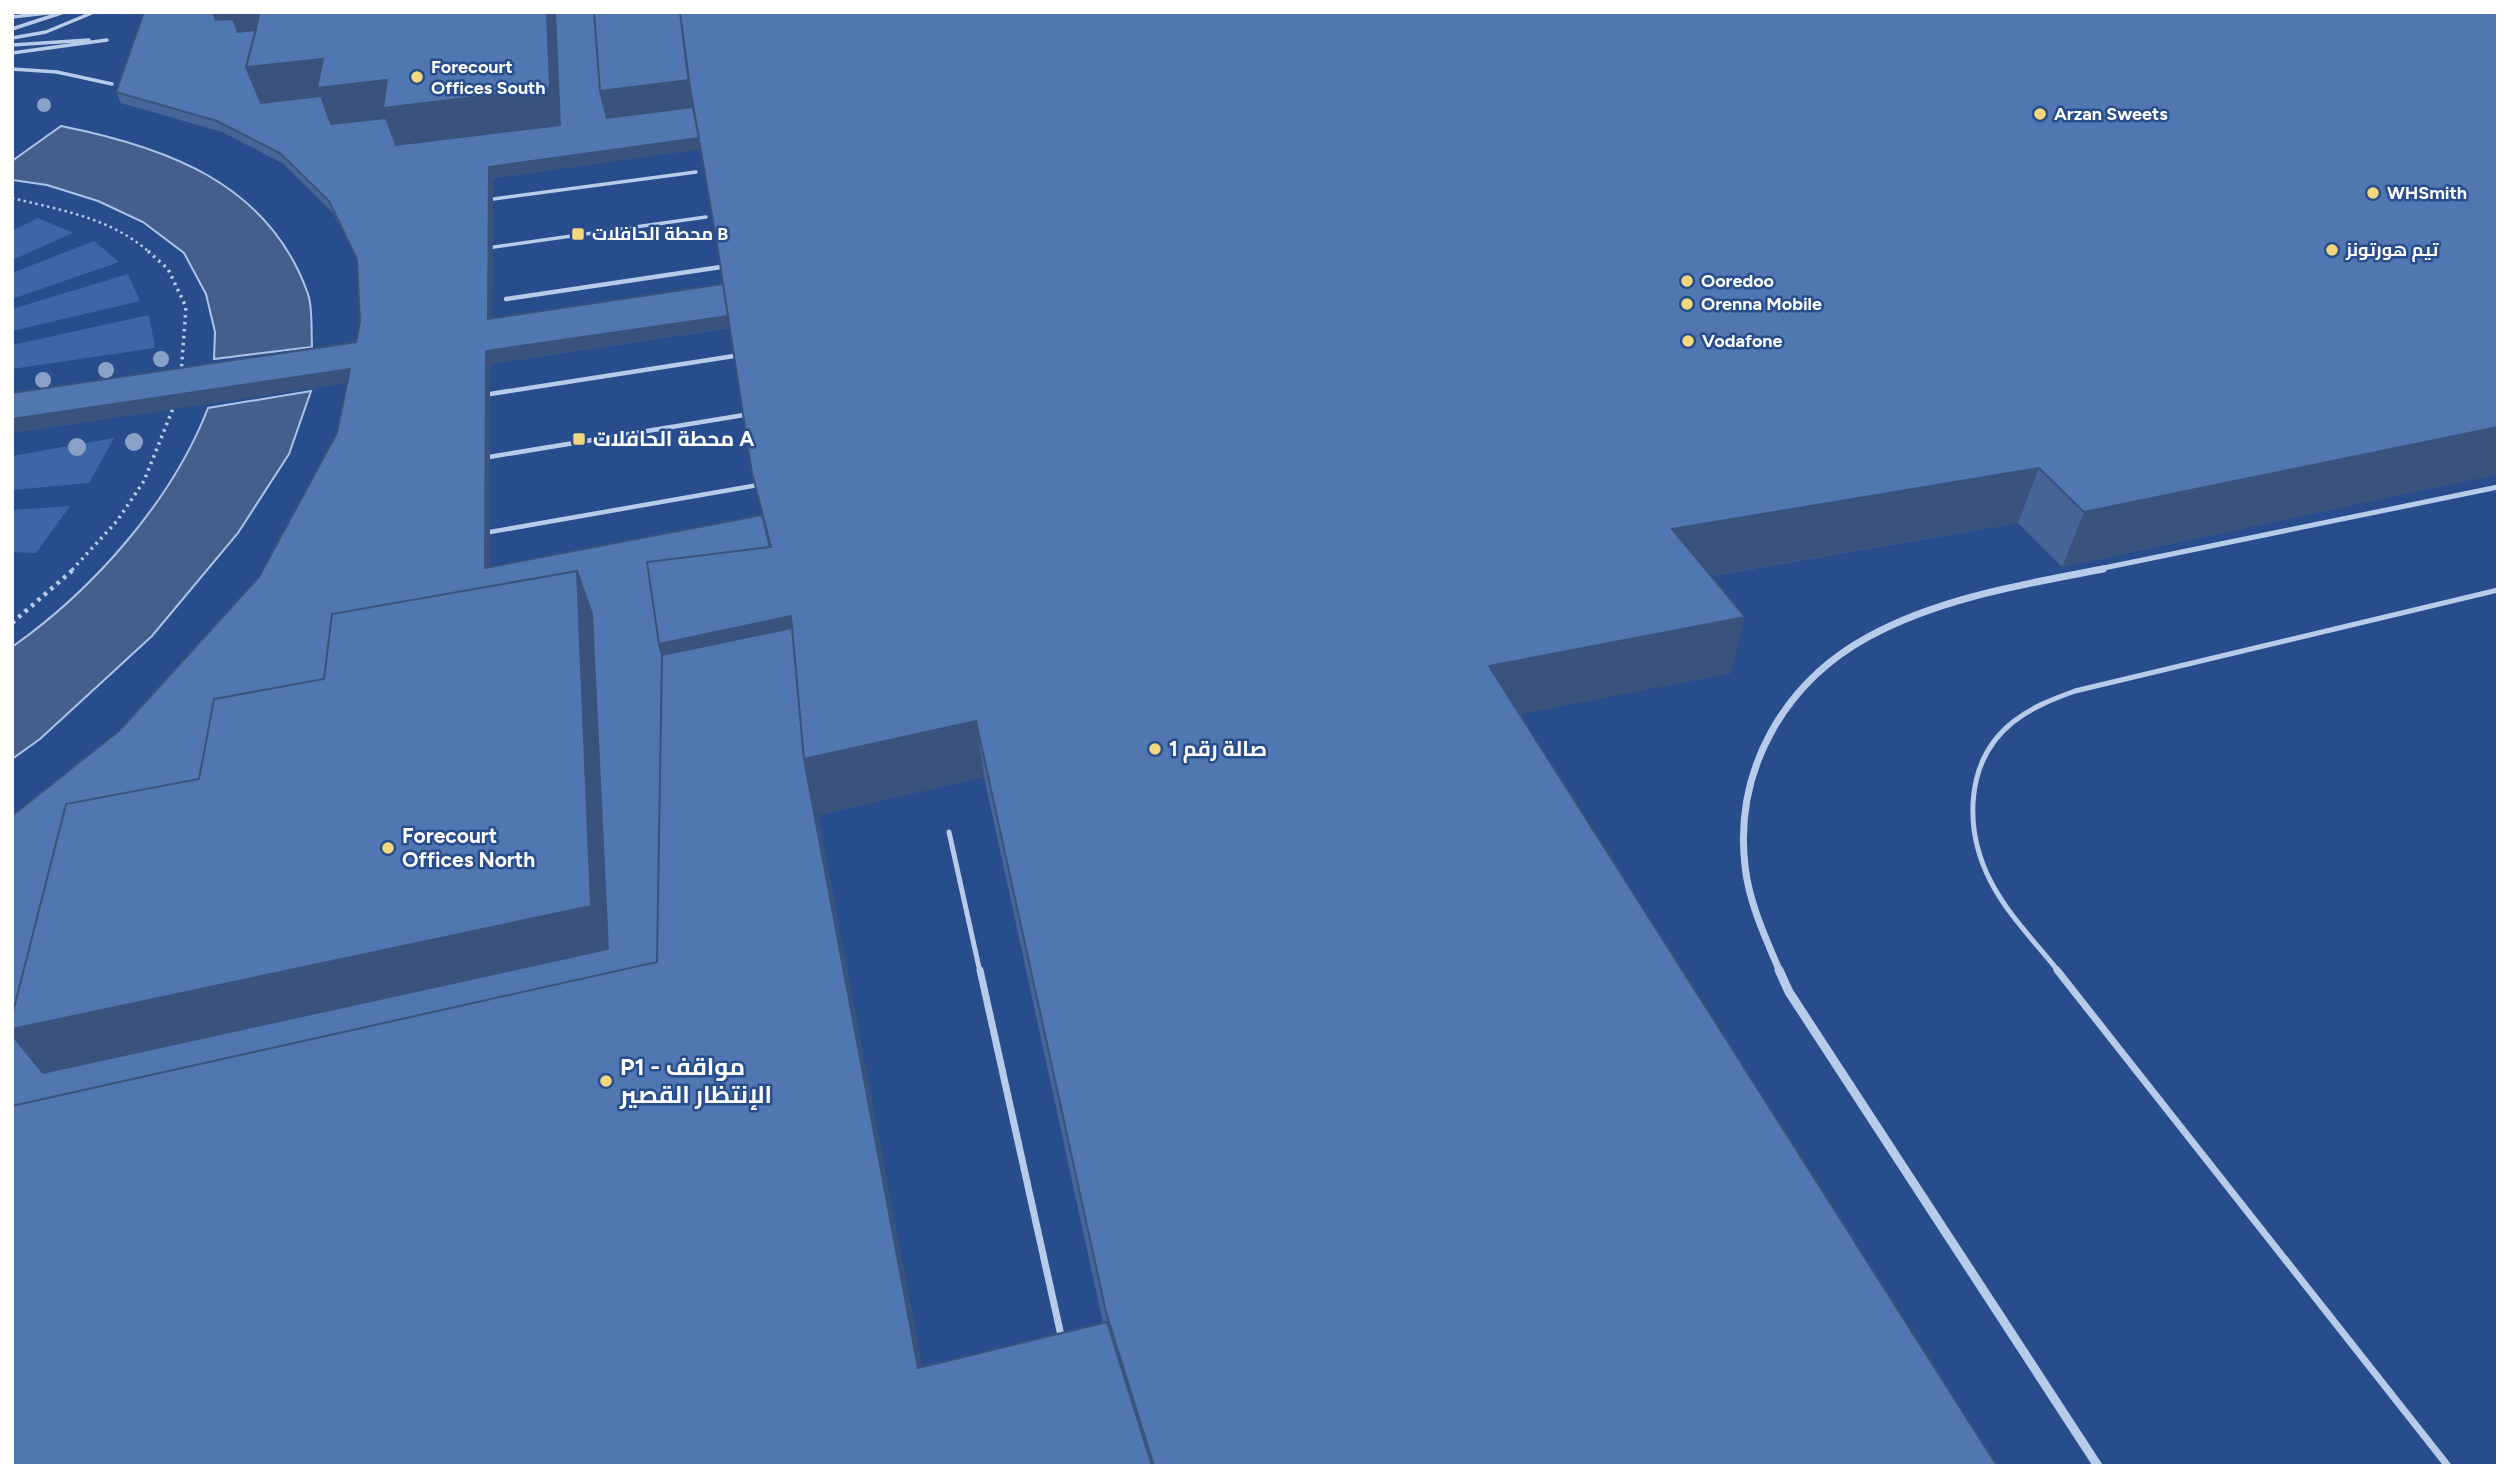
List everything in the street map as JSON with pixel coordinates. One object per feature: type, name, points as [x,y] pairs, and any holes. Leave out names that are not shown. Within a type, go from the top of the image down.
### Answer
[{"type":"street","points":[[2098,1466],[1789,992],[1759,927],[1745,865],[1744,809],[1756,758],[1779,713],[1812,675],[1854,645],[1904,620],[2037,583],[2498,487]]},
{"type":"lane","points":[[12,17],[56,12]]},
{"type":"lane","points":[[12,29],[64,12]]},
{"type":"lane","points":[[12,38],[46,32],[94,12]]},
{"type":"lane","points":[[12,45],[107,40],[12,53]]},
{"type":"lane","points":[[12,68],[57,72],[112,84]]},
{"type":"lane","points":[[486,200],[696,172]]},
{"type":"lane","points":[[487,248],[705,217]]},
{"type":"lane","points":[[506,299],[721,267]]},
{"type":"lane","points":[[490,394],[734,356]]},
{"type":"lane","points":[[489,457],[744,415]]},
{"type":"lane","points":[[490,532],[758,485]]},
{"type":"lane","points":[[2448,1466],[2024,928],[1992,882],[1974,839],[1971,797],[1981,761],[2002,731],[2034,707],[2075,691],[2498,590]]},
{"type":"lane","points":[[949,832],[1063,1344]]},
{"type":"path","points":[[12,198],[86,216],[135,239],[168,270],[186,307],[179,386]]},
{"type":"path","points":[[12,623],[35,605],[102,540],[145,480],[177,397]]},
{"type":"shaded area","points":[[61,126],[138,146],[175,159],[209,176],[240,198],[268,224],[290,256],[310,300],[312,347],[214,359],[215,332],[206,294],[184,253],[143,222],[98,201],[47,185],[12,180],[12,161]]},
{"type":"shaded area","points":[[38,218],[73,233],[12,260],[12,231]]},
{"type":"shaded area","points":[[94,241],[119,262],[12,299],[12,273]]},
{"type":"shaded area","points":[[128,274],[140,301],[12,331],[12,309]]},
{"type":"shaded area","points":[[149,315],[155,348],[12,369],[12,345]]},
{"type":"shaded area","points":[[311,391],[289,454],[238,533],[152,636],[40,739],[12,759],[12,647],[72,599],[127,541],[174,477],[208,408]]},
{"type":"shaded area","points":[[114,438],[89,483],[12,490],[12,456]]},
{"type":"shaded area","points":[[70,506],[36,553],[12,552],[12,510]]},
{"type":"building","points":[[144,12],[213,12],[216,20],[233,19],[238,32],[256,30],[246,67],[261,103],[321,96],[331,124],[386,118],[396,145],[560,125],[555,12],[594,12],[600,91],[607,118],[693,107],[699,138],[489,167],[488,319],[723,284],[728,316],[486,351],[485,568],[762,515],[770,547],[647,562],[662,655],[657,962],[12,1106],[12,1035],[43,1073],[608,949],[592,614],[577,571],[332,614],[324,679],[214,699],[199,779],[66,804],[12,1016],[12,816],[120,730],[259,577],[337,433],[350,369],[12,419],[12,393],[356,342],[360,323],[357,259],[329,201],[280,153],[217,121],[116,92]]},
{"type":"building","points":[[260,12],[547,12],[550,88],[383,108],[387,80],[317,88],[323,59],[246,67]]},
{"type":"building","points":[[594,12],[680,12],[689,80],[600,91]]},
{"type":"building","name":"صالة رقم 1","points":[[680,12],[2498,12],[2498,427],[2084,512],[2039,468],[1672,529],[1745,617],[1489,666],[1997,1466],[1154,1466],[1106,1312],[976,721],[804,759],[791,616],[659,644],[647,562],[771,547],[752,473]]},
{"type":"building","name":"Forecourt Offices North","points":[[577,571],[591,906],[12,1029],[12,1016],[66,804],[199,779],[214,699],[324,679],[332,614]]},
{"type":"building","name":"P1 - مواقف الإنتظار القصير","points":[[792,628],[804,759],[918,1368],[1107,1322],[1152,1466],[12,1466],[12,1106],[657,962],[662,655]]},
{"type":"place","name":"Forecourt Offices South","points":[[417,77]]},
{"type":"place","name":"Arzan Sweets","points":[[2040,114]]},
{"type":"place","name":"WHSmith","points":[[2373,193]]},
{"type":"place","name":"محطة الحافلات B","points":[[578,234]]},
{"type":"place","name":"تيم هورتونز","points":[[2332,250]]},
{"type":"place","name":"Ooredoo","points":[[1687,281]]},
{"type":"place","name":"Orenna Mobile","points":[[1687,304]]},
{"type":"place","name":"Vodafone","points":[[1688,341]]},
{"type":"place","name":"محطة الحافلات A","points":[[579,439]]},
{"type":"place","name":"صالة رقم 1","points":[[1155,749]]},
{"type":"place","name":"Forecourt Offices North","points":[[388,848]]},
{"type":"place","name":"P1 - مواقف الإنتظار القصير","points":[[606,1081]]}]
